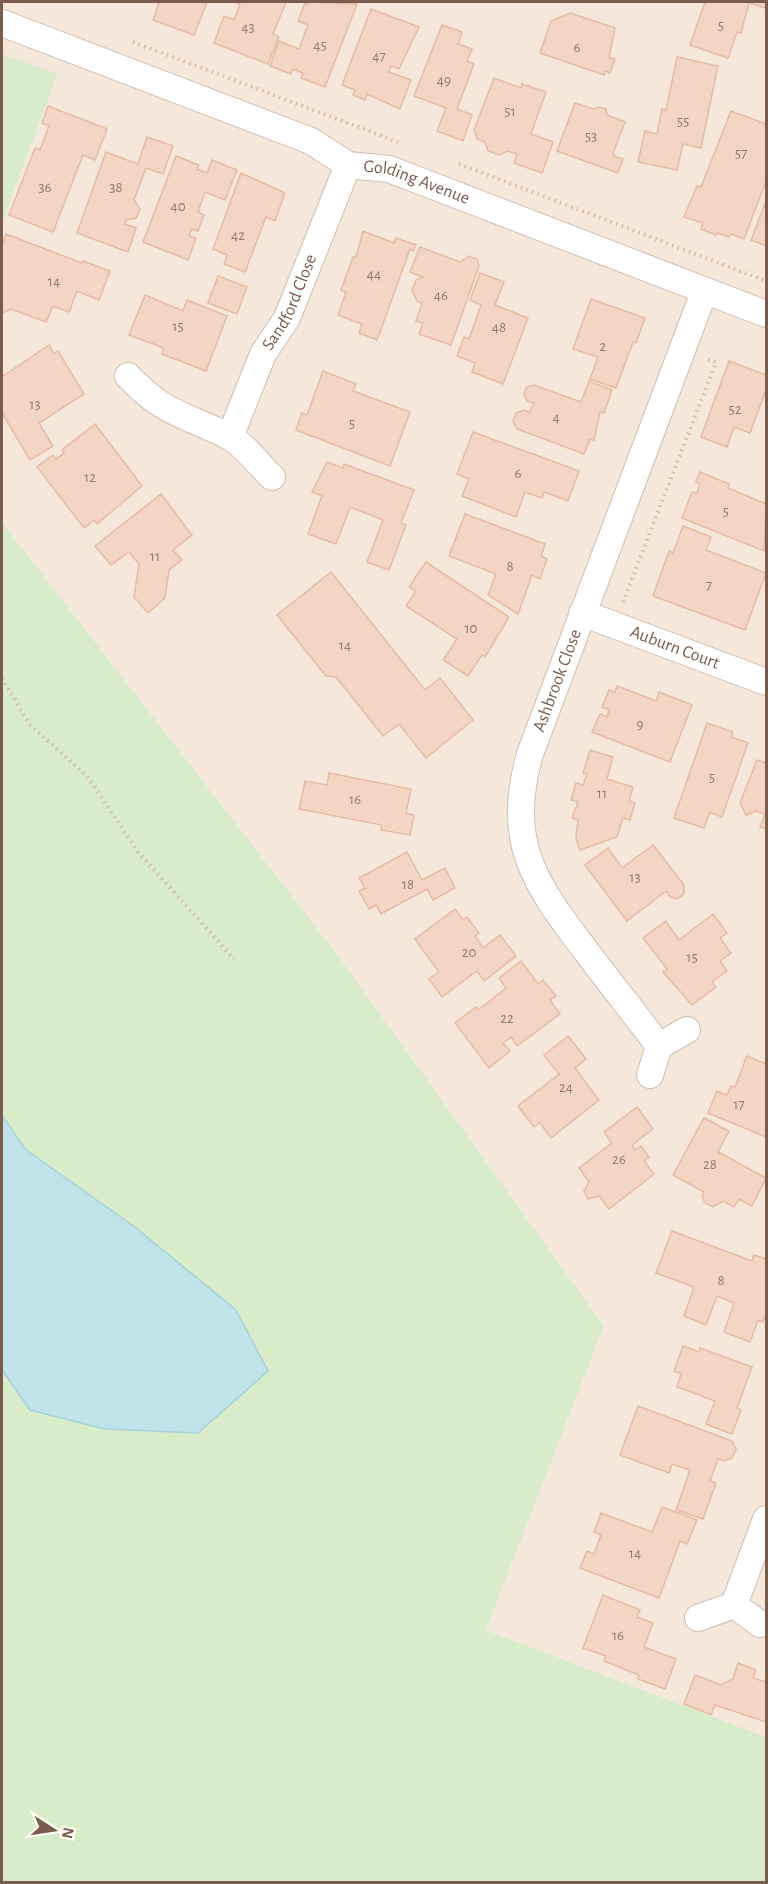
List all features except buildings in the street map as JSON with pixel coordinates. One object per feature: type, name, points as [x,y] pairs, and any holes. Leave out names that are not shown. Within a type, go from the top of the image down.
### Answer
[{"type":"street","name":"Golding Avenue","points":[[2,23],[310,141],[348,165],[389,169],[766,314]]},
{"type":"street","name":"Sandford Close","points":[[230,437],[260,361],[287,318],[348,165]]},
{"type":"street","name":"Ashbrook Close","points":[[659,1046],[549,903],[532,870],[521,833],[520,811],[524,773],[704,292]]},
{"type":"street","points":[[128,376],[147,396],[169,411],[230,437],[272,477]]},
{"type":"street","name":"Auburn Court","points":[[582,613],[766,682]]},
{"type":"street","points":[[650,1075],[659,1046],[687,1030]]},
{"type":"street","points":[[698,1618],[734,1605],[766,1519]]},
{"type":"street","points":[[734,1605],[760,1624]]},
{"type":"path","points":[[619,612],[716,362],[682,351]]},
{"type":"path","points":[[2,678],[30,725],[87,776],[138,852],[234,959]]},
{"type":"shaded area","points":[[2,2],[766,2],[766,1737],[486,1630],[604,1326],[337,954],[2,522],[2,223],[58,75],[2,54]]},
{"type":"green space","points":[[2,54],[58,74],[2,223]]},
{"type":"green space","points":[[2,522],[337,954],[604,1326],[486,1630],[766,1737],[766,1882],[2,1882]]},
{"type":"water","points":[[2,1115],[25,1149],[136,1228],[236,1310],[268,1371],[198,1433],[105,1429],[30,1410],[2,1370]]}]
